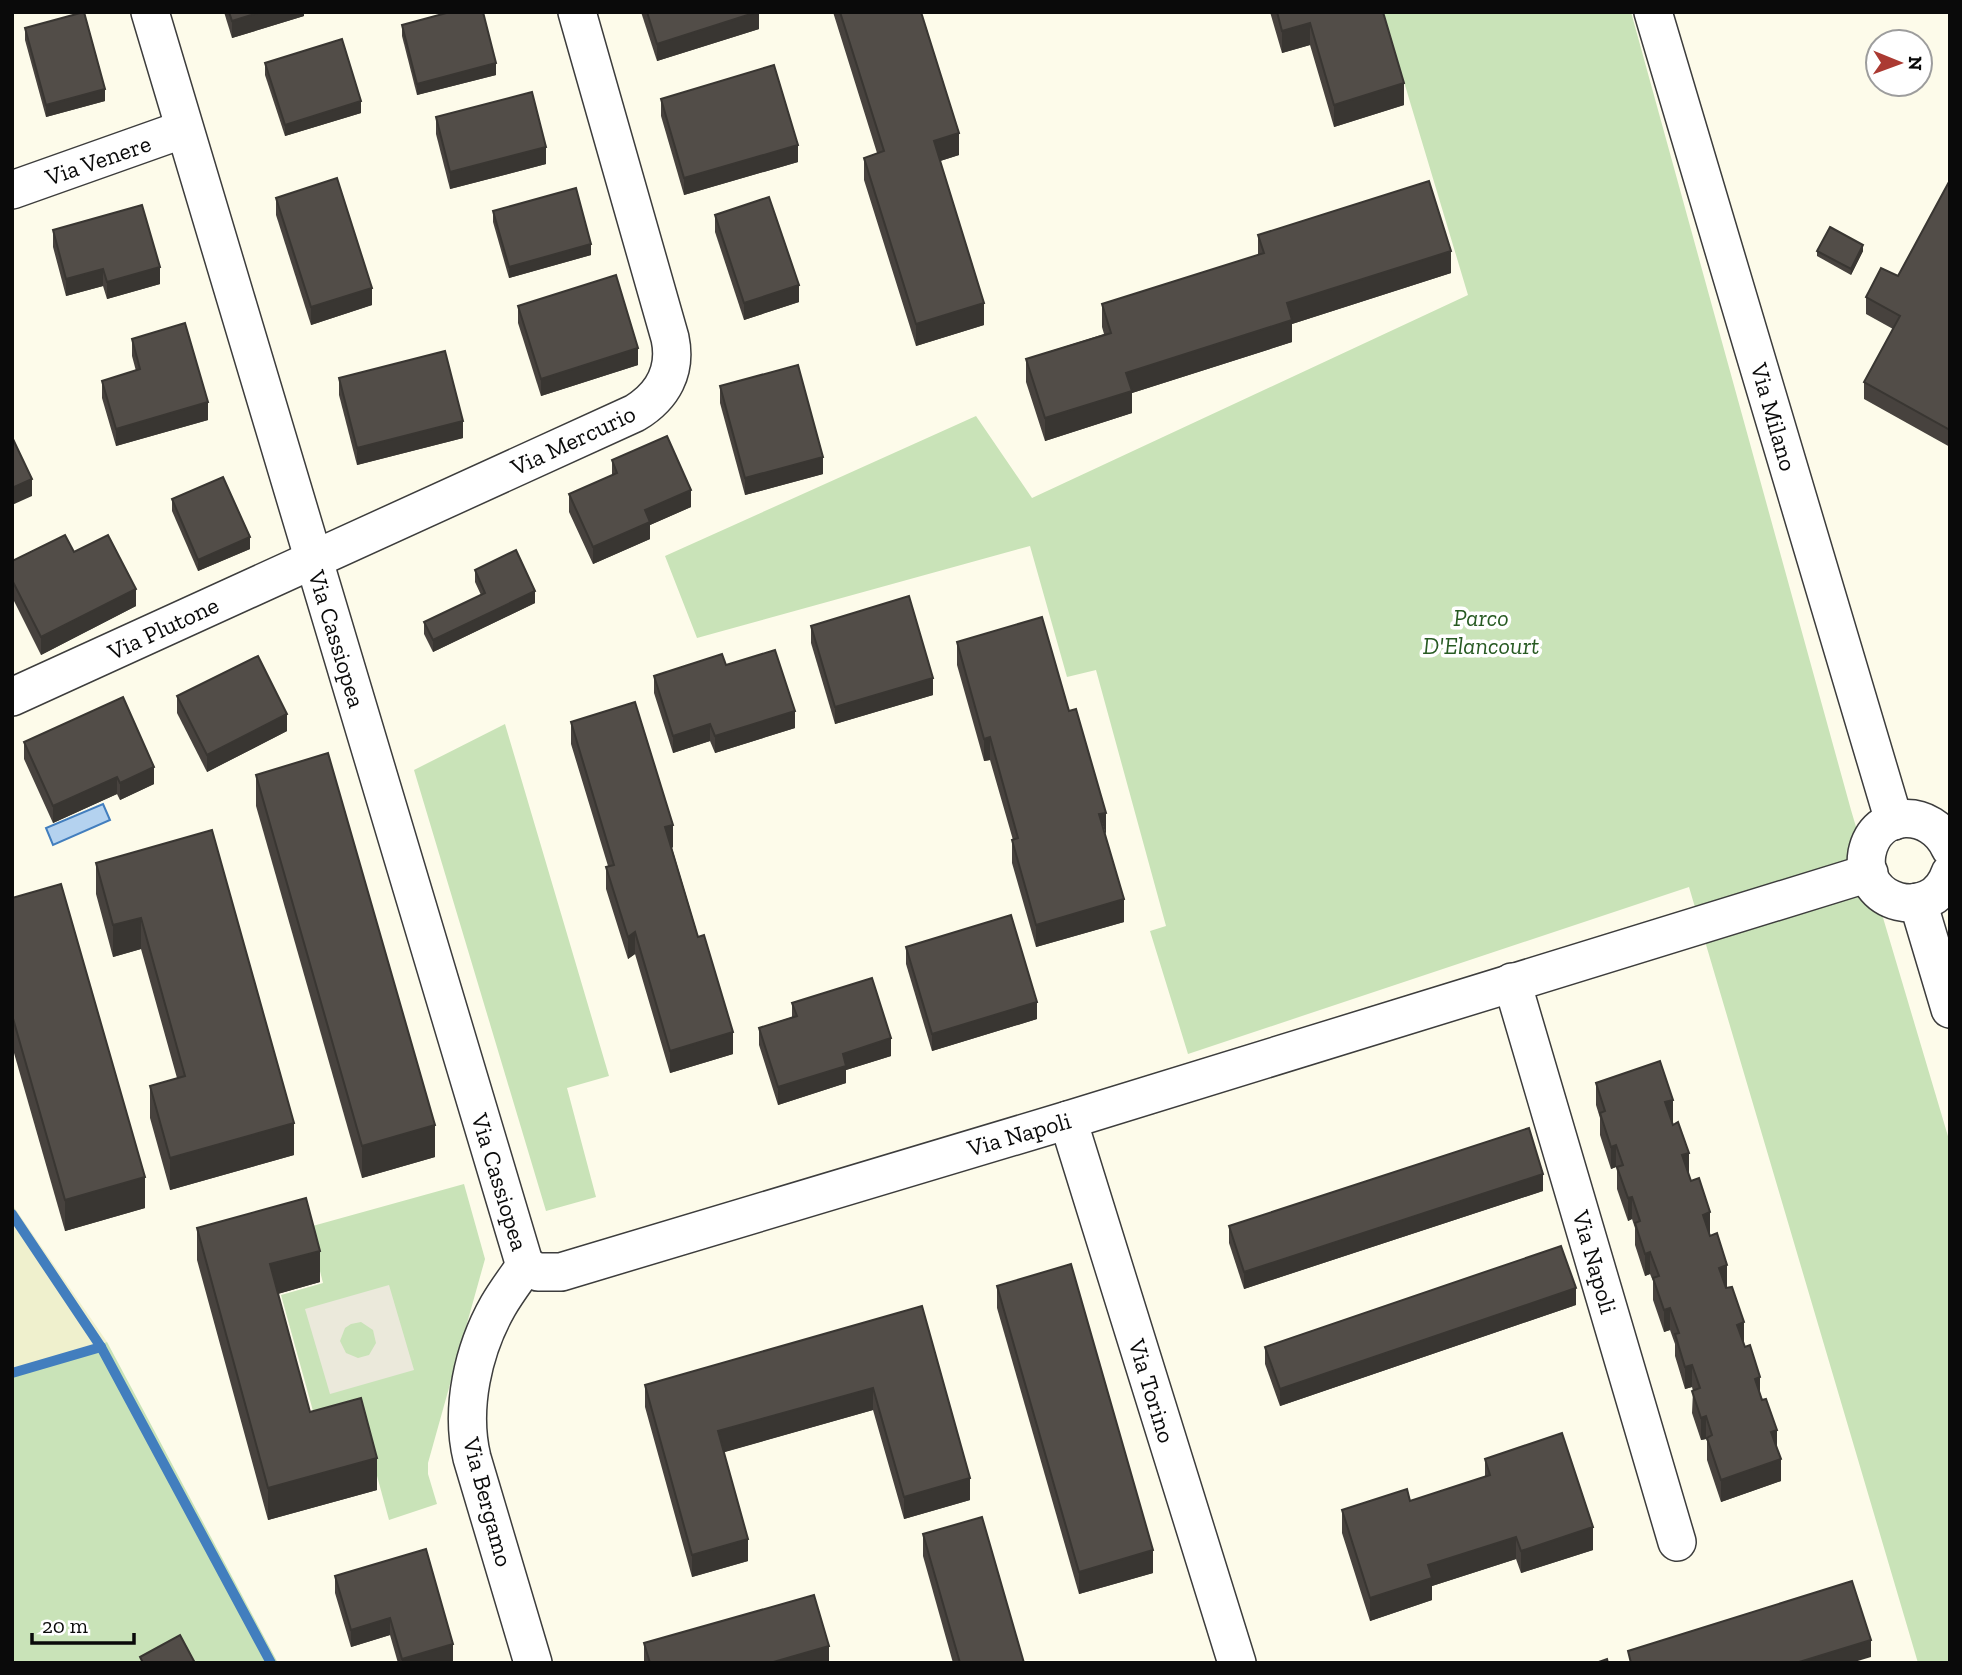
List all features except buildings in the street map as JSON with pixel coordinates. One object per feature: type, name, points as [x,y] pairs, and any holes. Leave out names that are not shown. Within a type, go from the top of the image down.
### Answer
[{"type":"street","name":"Via Cassiopea","points":[[149,12],[525,1266]]},
{"type":"street","name":"Via Mercurio","points":[[313,558],[635,413],[657,396],[667,380],[673,354],[670,338],[577,12]]},
{"type":"street","name":"Via Milano","points":[[1653,12],[1894,821]]},
{"type":"street","name":"Via Venere","points":[[12,190],[184,130]]},
{"type":"street","name":"Via Plutone","points":[[12,697],[313,558]]},
{"type":"street","points":[[1950,848],[1945,838],[1928,822],[1917,819],[1894,821],[1877,833],[1871,842],[1867,863],[1869,873],[1880,892],[1899,902],[1918,902],[1932,897],[1941,890],[1950,873]]},
{"type":"street","name":"Via Napoli","points":[[525,1266],[545,1274],[561,1272],[1068,1120],[1869,873]]},
{"type":"street","points":[[1918,902],[1950,1009]]},
{"type":"street","name":"Via Napoli","points":[[1512,982],[1677,1542]]},
{"type":"street","name":"Via Torino","points":[[1068,1120],[1237,1663]]},
{"type":"street","name":"Via Bergamo","points":[[525,1266],[498,1307],[485,1336],[470,1393],[468,1429],[472,1458],[533,1663]]},
{"type":"green space","name":"Parco D'Elancourt","points":[[1383,12],[1631,12],[1851,810],[1950,1143],[1950,1663],[1918,1663],[1689,887],[1188,1054],[1150,931],[1166,926],[1096,670],[1067,677],[1030,546],[697,638],[665,556],[976,416],[1032,498],[1468,295]]},
{"type":"green space","points":[[505,724],[609,1076],[567,1088],[596,1197],[546,1211],[414,770]]},
{"type":"green space","points":[[464,1184],[485,1259],[428,1463],[428,1474],[437,1504],[389,1520],[364,1428],[321,1440],[281,1295],[323,1283],[309,1227]]},
{"type":"green space","points":[[12,1204],[107,1342],[12,1370]]},
{"type":"green space","points":[[107,1342],[278,1663],[12,1663],[12,1370]]},
{"type":"shaded area","points":[[389,1285],[414,1370],[330,1394],[305,1309]],"holes":[[[361,1322],[373,1330],[376,1343],[369,1355],[358,1358],[346,1353],[340,1341],[345,1328]]]},
{"type":"water","points":[[103,804],[110,820],[53,845],[46,828]]},
{"type":"waterway","points":[[12,1214],[101,1347],[271,1663]]},
{"type":"waterway","points":[[12,1373],[101,1347]]}]
